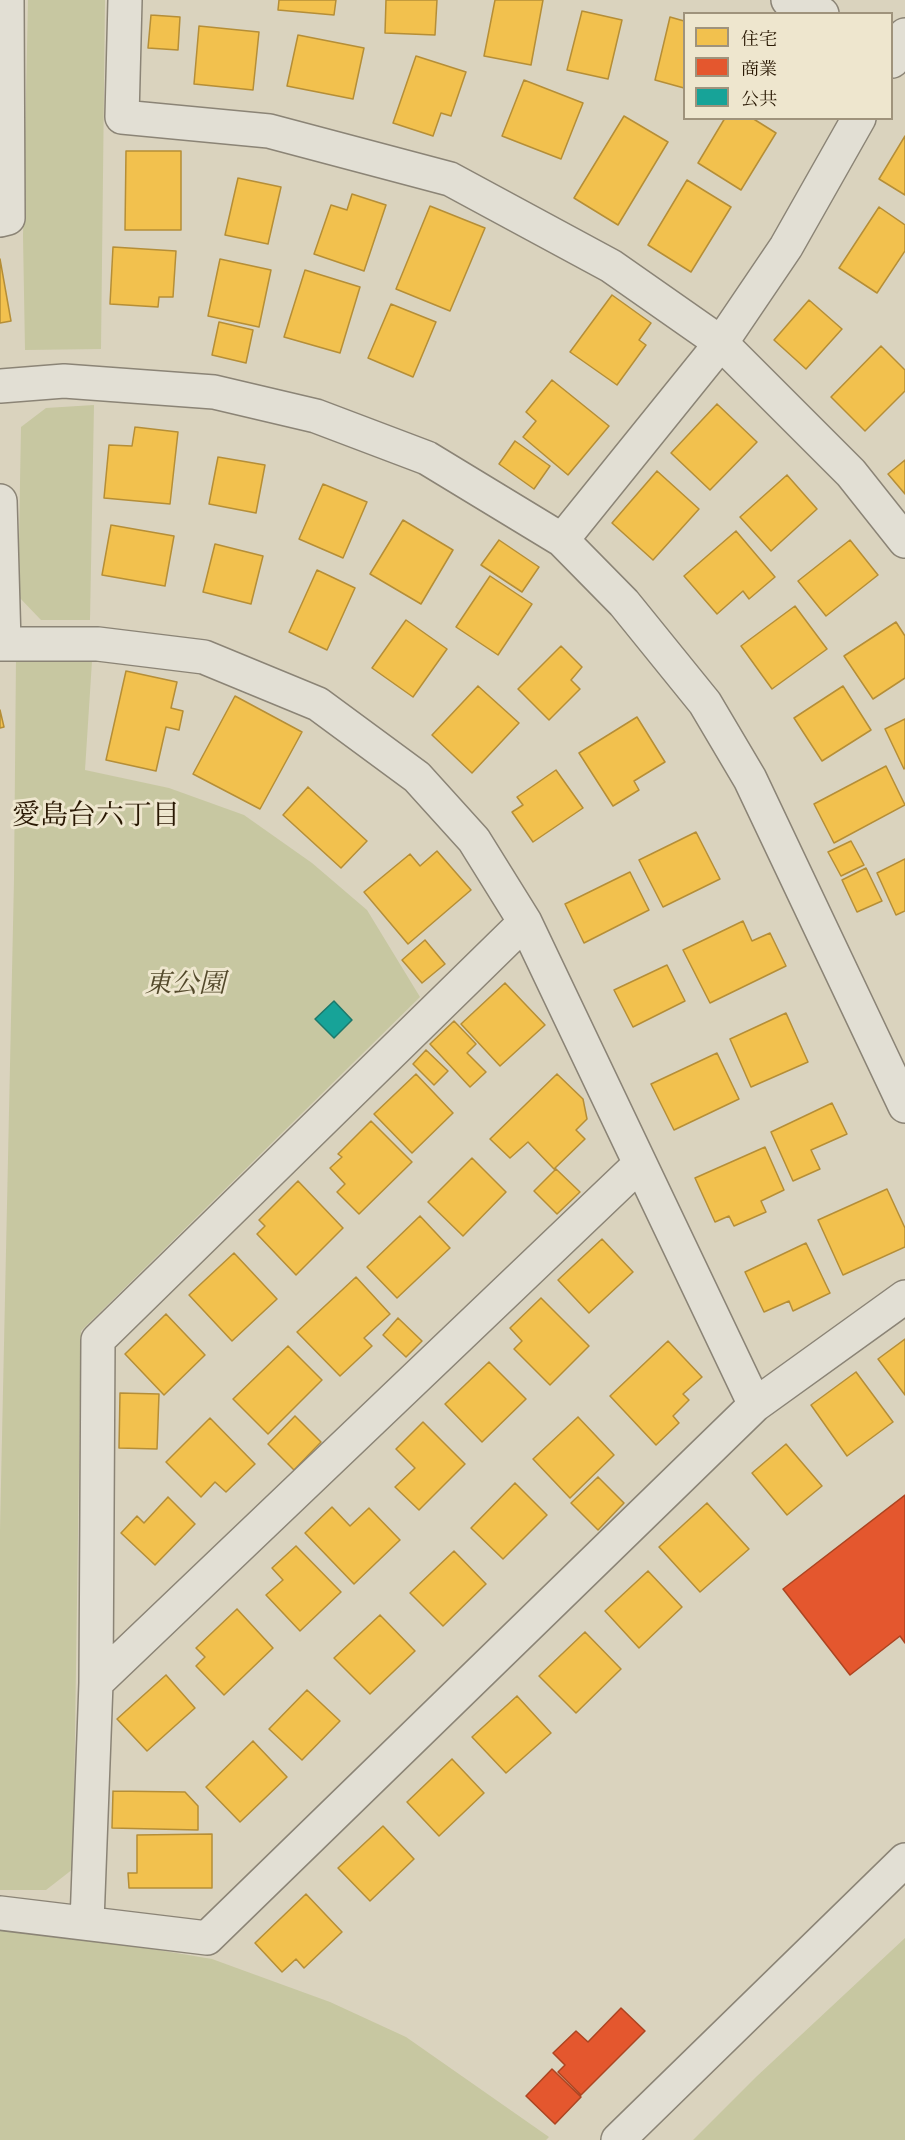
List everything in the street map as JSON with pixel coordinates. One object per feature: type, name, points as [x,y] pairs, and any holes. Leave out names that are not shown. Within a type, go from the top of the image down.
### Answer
[{"type":"street","points":[[0,220],[9,218],[6,0]]},
{"type":"street","points":[[125,0],[122,117],[269,131],[450,178],[611,266],[721,344],[851,473],[905,541]]},
{"type":"street","points":[[788,0],[817,12]]},
{"type":"street","points":[[562,540],[721,344],[786,247],[858,120]]},
{"type":"street","points":[[0,386],[64,381],[214,392],[316,416],[427,458],[562,540],[624,603],[705,703],[750,779],[905,1106]]},
{"type":"street","points":[[0,501],[2,643],[98,644],[204,657],[318,704],[417,777],[474,840],[525,922],[755,1405]]},
{"type":"street","points":[[87,1922],[96,1683],[98,1340],[525,922]]},
{"type":"street","points":[[96,1683],[640,1164]]},
{"type":"street","points":[[0,1913],[207,1938],[755,1405],[905,1296]]},
{"type":"street","points":[[618,2140],[905,1860]]},
{"type":"green space","points":[[28,0],[105,0],[101,349],[25,350],[23,236]]},
{"type":"green space","points":[[94,405],[90,620],[41,620],[18,596],[21,427],[46,408]]},
{"type":"green space","name":"東公園","points":[[16,658],[92,661],[85,770],[169,788],[244,815],[312,863],[367,910],[420,997],[81,1331],[73,1869],[46,1890],[0,1890],[0,1530],[14,879]]},
{"type":"green space","points":[[0,1929],[69,1935],[212,1959],[330,2002],[406,2037],[549,2137],[546,2140],[0,2140]]},
{"type":"green space","points":[[905,1938],[905,2140],[693,2140],[756,2077]]},
{"type":"building: 住宅","points":[[279,0],[336,0],[334,15],[278,10]]},
{"type":"building: 住宅","points":[[386,0],[437,0],[435,35],[385,33]]},
{"type":"building: 住宅","points":[[495,0],[543,0],[531,65],[484,56]]},
{"type":"building: 住宅","points":[[582,11],[622,20],[608,79],[567,70]]},
{"type":"building: 住宅","points":[[151,15],[180,17],[178,50],[148,48]]},
{"type":"building: 住宅","points":[[670,17],[683,21],[683,88],[655,80]]},
{"type":"building: 住宅","points":[[199,26],[259,32],[253,90],[194,84]]},
{"type":"building: 住宅","points":[[298,35],[364,48],[353,99],[287,86]]},
{"type":"building: 住宅","points":[[416,56],[466,72],[451,116],[441,113],[433,136],[393,123]]},
{"type":"building: 住宅","points":[[524,80],[583,103],[561,159],[502,136]]},
{"type":"building: 住宅","points":[[624,116],[668,142],[618,225],[574,198]]},
{"type":"building: 住宅","points":[[724,120],[755,120],[776,133],[741,190],[698,163]]},
{"type":"building: 住宅","points":[[905,136],[905,195],[879,179]]},
{"type":"building: 住宅","points":[[126,151],[181,151],[181,230],[125,230]]},
{"type":"building: 住宅","points":[[238,178],[281,187],[268,244],[225,235]]},
{"type":"building: 住宅","points":[[687,180],[731,207],[691,272],[648,245]]},
{"type":"building: 住宅","points":[[352,194],[386,205],[364,271],[314,254],[331,205],[347,210]]},
{"type":"building: 住宅","points":[[430,206],[485,228],[450,311],[396,289]]},
{"type":"building: 住宅","points":[[879,207],[905,225],[905,251],[877,293],[839,268]]},
{"type":"building: 住宅","points":[[113,247],[176,251],[173,297],[159,297],[158,307],[110,304]]},
{"type":"building: 住宅","points":[[0,259],[11,321],[0,323]]},
{"type":"building: 住宅","points":[[220,259],[271,270],[259,327],[208,316]]},
{"type":"building: 住宅","points":[[305,270],[360,287],[340,353],[284,337]]},
{"type":"building: 住宅","points":[[612,295],[651,323],[639,340],[646,345],[617,385],[570,352]]},
{"type":"building: 住宅","points":[[809,300],[842,329],[806,369],[774,340]]},
{"type":"building: 住宅","points":[[391,304],[436,322],[413,377],[368,358]]},
{"type":"building: 住宅","points":[[219,322],[253,330],[246,363],[212,355]]},
{"type":"building: 住宅","points":[[881,346],[905,370],[905,391],[865,431],[831,397]]},
{"type":"building: 住宅","points":[[552,380],[609,426],[568,475],[523,437],[536,421],[526,412]]},
{"type":"building: 住宅","points":[[717,404],[757,442],[710,490],[671,453]]},
{"type":"building: 住宅","points":[[135,427],[178,432],[170,504],[104,498],[109,445],[132,446]]},
{"type":"building: 住宅","points":[[515,441],[550,466],[534,489],[499,464]]},
{"type":"building: 住宅","points":[[218,457],[265,465],[256,513],[209,504]]},
{"type":"building: 住宅","points":[[905,460],[905,494],[888,474]]},
{"type":"building: 住宅","points":[[657,471],[699,509],[653,560],[612,523]]},
{"type":"building: 住宅","points":[[787,475],[817,509],[771,551],[740,517]]},
{"type":"building: 住宅","points":[[323,484],[367,502],[343,558],[299,539]]},
{"type":"building: 住宅","points":[[403,520],[453,550],[421,604],[370,574]]},
{"type":"building: 住宅","points":[[111,525],[174,536],[165,586],[102,575]]},
{"type":"building: 住宅","points":[[736,531],[775,577],[749,599],[743,591],[717,614],[684,576]]},
{"type":"building: 住宅","points":[[499,540],[539,567],[522,592],[481,565]]},
{"type":"building: 住宅","points":[[850,540],[878,575],[826,616],[798,581]]},
{"type":"building: 住宅","points":[[215,544],[263,556],[251,604],[203,592]]},
{"type":"building: 住宅","points":[[317,570],[355,588],[327,650],[289,632]]},
{"type":"building: 住宅","points":[[490,576],[532,604],[498,655],[456,627]]},
{"type":"building: 住宅","points":[[795,606],[827,649],[772,689],[741,646]]},
{"type":"building: 住宅","points":[[406,620],[447,649],[413,697],[372,668]]},
{"type":"building: 住宅","points":[[896,622],[905,636],[905,678],[873,699],[844,656]]},
{"type":"building: 住宅","points":[[561,646],[582,667],[571,680],[580,689],[549,720],[518,689]]},
{"type":"building: 住宅","points":[[126,671],[177,682],[171,708],[183,711],[179,730],[166,727],[156,771],[106,760]]},
{"type":"building: 住宅","points":[[478,686],[519,723],[472,773],[432,735]]},
{"type":"building: 住宅","points":[[843,686],[871,730],[822,761],[794,718]]},
{"type":"building: 住宅","points":[[235,696],[302,732],[260,809],[193,774]]},
{"type":"building: 住宅","points":[[0,710],[4,727],[0,728]]},
{"type":"building: 住宅","points":[[637,717],[665,762],[634,781],[639,790],[613,806],[579,753]]},
{"type":"building: 住宅","points":[[905,719],[905,768],[904,769],[885,729]]},
{"type":"building: 住宅","points":[[886,766],[905,805],[834,843],[814,804]]},
{"type":"building: 住宅","points":[[556,770],[583,808],[533,842],[512,812],[523,805],[517,797]]},
{"type":"building: 住宅","points":[[308,787],[367,841],[341,868],[283,815]]},
{"type":"building: 住宅","points":[[696,832],[720,879],[663,907],[639,860]]},
{"type":"building: 住宅","points":[[851,841],[864,865],[841,876],[828,852]]},
{"type":"building: 住宅","points":[[437,851],[471,890],[408,944],[364,892],[410,854],[420,866]]},
{"type":"building: 住宅","points":[[905,859],[905,911],[896,915],[877,873]]},
{"type":"building: 住宅","points":[[866,868],[882,901],[857,912],[842,880]]},
{"type":"building: 住宅","points":[[630,872],[649,910],[584,943],[565,904]]},
{"type":"building: 住宅","points":[[743,921],[752,941],[770,933],[786,966],[710,1003],[683,950]]},
{"type":"building: 住宅","points":[[425,940],[445,964],[422,983],[402,960]]},
{"type":"building: 住宅","points":[[667,965],[685,1001],[633,1027],[614,990]]},
{"type":"building: 住宅","points":[[505,983],[545,1025],[500,1066],[461,1024]]},
{"type":"building: 住宅","points":[[786,1013],[808,1062],[751,1087],[730,1039]]},
{"type":"building: 住宅","points":[[454,1021],[476,1044],[467,1053],[486,1072],[470,1087],[430,1044]]},
{"type":"building: 住宅","points":[[426,1050],[448,1071],[434,1085],[413,1064]]},
{"type":"building: 住宅","points":[[717,1053],[739,1099],[674,1130],[651,1084]]},
{"type":"building: 住宅","points":[[416,1074],[453,1113],[412,1153],[374,1114]]},
{"type":"building: 住宅","points":[[557,1074],[583,1099],[587,1119],[576,1130],[585,1139],[554,1169],[528,1142],[510,1158],[490,1139]]},
{"type":"building: 住宅","points":[[832,1103],[847,1134],[811,1150],[820,1169],[793,1181],[771,1132]]},
{"type":"building: 住宅","points":[[371,1121],[412,1162],[359,1214],[337,1192],[345,1184],[330,1168],[342,1157],[338,1154]]},
{"type":"building: 住宅","points":[[765,1147],[784,1190],[761,1201],[766,1212],[734,1226],[729,1216],[715,1222],[695,1178]]},
{"type":"building: 住宅","points":[[472,1158],[506,1192],[463,1236],[428,1202]]},
{"type":"building: 住宅","points":[[556,1169],[580,1192],[557,1214],[534,1191]]},
{"type":"building: 住宅","points":[[298,1181],[343,1228],[296,1275],[257,1234],[265,1226],[259,1220]]},
{"type":"building: 住宅","points":[[887,1189],[905,1228],[905,1247],[843,1275],[818,1220]]},
{"type":"building: 住宅","points":[[420,1216],[450,1248],[397,1298],[367,1267]]},
{"type":"building: 住宅","points":[[602,1239],[633,1272],[589,1313],[558,1280]]},
{"type":"building: 住宅","points":[[806,1243],[830,1293],[793,1311],[789,1301],[764,1312],[745,1272]]},
{"type":"building: 住宅","points":[[234,1253],[277,1299],[232,1341],[189,1295]]},
{"type":"building: 住宅","points":[[356,1277],[390,1314],[364,1338],[372,1346],[340,1376],[297,1332]]},
{"type":"building: 住宅","points":[[541,1298],[589,1346],[550,1385],[514,1349],[522,1341],[510,1328]]},
{"type":"building: 住宅","points":[[166,1314],[205,1355],[164,1395],[125,1354]]},
{"type":"building: 住宅","points":[[398,1318],[422,1341],[406,1357],[383,1335]]},
{"type":"building: 住宅","points":[[905,1339],[905,1395],[878,1359]]},
{"type":"building: 住宅","points":[[668,1341],[702,1377],[683,1394],[689,1400],[673,1416],[679,1423],[656,1445],[610,1396]]},
{"type":"building: 住宅","points":[[288,1346],[322,1380],[268,1434],[233,1399]]},
{"type":"building: 住宅","points":[[489,1362],[526,1399],[482,1442],[445,1404]]},
{"type":"building: 住宅","points":[[856,1372],[893,1422],[847,1456],[811,1405]]},
{"type":"building: 住宅","points":[[120,1393],[159,1394],[157,1449],[119,1448]]},
{"type":"building: 住宅","points":[[295,1416],[321,1442],[294,1470],[268,1444]]},
{"type":"building: 住宅","points":[[578,1417],[614,1455],[570,1498],[533,1459]]},
{"type":"building: 住宅","points":[[210,1418],[255,1464],[226,1492],[215,1482],[201,1497],[166,1462]]},
{"type":"building: 住宅","points":[[423,1422],[465,1464],[419,1510],[395,1487],[415,1468],[396,1449]]},
{"type":"building: 住宅","points":[[786,1444],[822,1486],[787,1515],[752,1473]]},
{"type":"building: 住宅","points":[[598,1477],[624,1503],[598,1530],[571,1503]]},
{"type":"building: 住宅","points":[[515,1483],[547,1515],[503,1559],[471,1528]]},
{"type":"building: 住宅","points":[[168,1497],[195,1524],[155,1565],[121,1533],[137,1516],[144,1523]]},
{"type":"building: 住宅","points":[[707,1503],[749,1549],[700,1592],[659,1547]]},
{"type":"building: 住宅","points":[[332,1507],[350,1526],[369,1508],[400,1540],[354,1584],[305,1533]]},
{"type":"building: 住宅","points":[[296,1546],[341,1592],[300,1631],[266,1595],[283,1580],[272,1568]]},
{"type":"building: 住宅","points":[[454,1551],[486,1584],[443,1626],[410,1593]]},
{"type":"building: 住宅","points":[[648,1571],[682,1607],[639,1648],[605,1611]]},
{"type":"building: 住宅","points":[[237,1609],[273,1648],[224,1695],[196,1666],[205,1657],[196,1648]]},
{"type":"building: 住宅","points":[[380,1615],[415,1651],[370,1694],[334,1658]]},
{"type":"building: 住宅","points":[[585,1632],[621,1669],[576,1713],[539,1676]]},
{"type":"building: 住宅","points":[[166,1675],[195,1708],[147,1751],[117,1719]]},
{"type":"building: 住宅","points":[[307,1690],[340,1721],[302,1760],[269,1729]]},
{"type":"building: 住宅","points":[[517,1696],[551,1733],[506,1773],[472,1737]]},
{"type":"building: 住宅","points":[[253,1741],[287,1777],[240,1822],[206,1787]]},
{"type":"building: 住宅","points":[[452,1759],[484,1793],[439,1836],[407,1802]]},
{"type":"building: 住宅","points":[[113,1791],[185,1792],[198,1806],[198,1830],[112,1828]]},
{"type":"building: 住宅","points":[[383,1826],[414,1859],[370,1901],[338,1868]]},
{"type":"building: 住宅","points":[[212,1834],[212,1888],[129,1888],[128,1873],[137,1873],[137,1835]]},
{"type":"building: 住宅","points":[[306,1894],[342,1932],[304,1968],[296,1959],[282,1972],[255,1943]]},
{"type":"building: 商業","points":[[905,1495],[905,1643],[900,1636],[850,1675],[783,1589]]},
{"type":"building: 商業","points":[[621,2008],[645,2031],[581,2095],[558,2072],[565,2065],[553,2053],[576,2031],[588,2042]]},
{"type":"building: 商業","points":[[552,2069],[581,2097],[555,2124],[526,2096]]},
{"type":"building: 公共","points":[[334,1001],[352,1020],[334,1038],[315,1019]]},
{"type":"district","name":"愛島台六丁目","points":[[96,816]]}]
